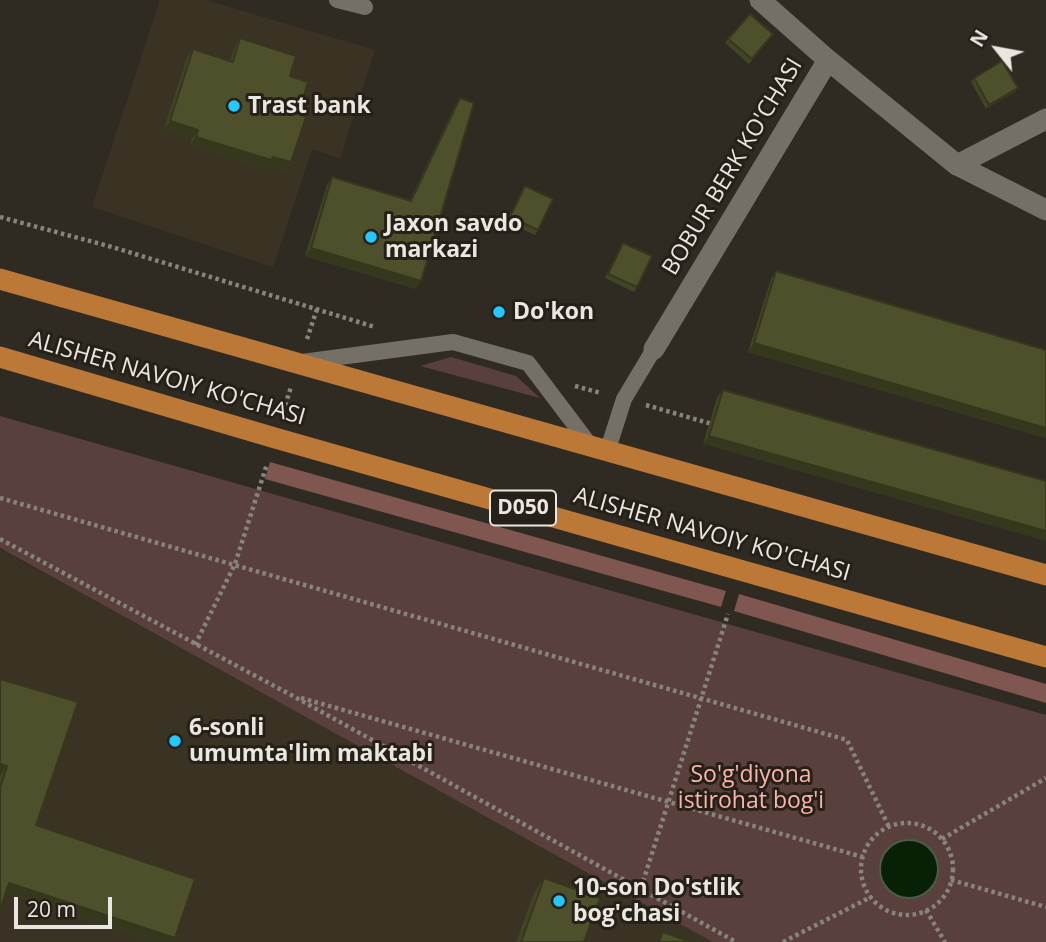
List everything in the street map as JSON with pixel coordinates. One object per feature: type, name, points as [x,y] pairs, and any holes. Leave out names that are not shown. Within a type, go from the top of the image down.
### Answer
[{"type":"main road","points":[[0,279],[1046,575]]},
{"type":"main road","name":"ALISHER NAVOIY KO'CHASI","points":[[0,357],[1046,657]]},
{"type":"street","points":[[760,0],[828,60]]},
{"type":"street","name":"BOBUR BERK KO'CHASI","points":[[654,349],[828,60],[957,165],[1046,209]]},
{"type":"street","points":[[957,165],[1046,119]]},
{"type":"lane","points":[[337,0],[365,8]]},
{"type":"lane","points":[[299,363],[453,342],[528,363],[599,447],[654,349]]},
{"type":"path","points":[[195,645],[235,564],[317,309]]},
{"type":"path","points":[[0,499],[847,740],[889,827]]},
{"type":"path","points":[[0,539],[293,696],[736,942]]},
{"type":"path","points":[[641,888],[728,614]]},
{"type":"path","points":[[293,696],[863,857]]},
{"type":"path","points":[[943,839],[1046,778]]},
{"type":"path","points":[[900,823],[931,829],[943,839],[953,868],[943,897],[917,914],[902,915],[888,911],[876,903],[862,879],[863,857],[873,837],[900,823]]},
{"type":"path","points":[[951,880],[1046,907]]},
{"type":"path","points":[[783,942],[871,897]]},
{"type":"path","points":[[926,910],[945,942]]},
{"type":"shaded area","points":[[160,0],[205,0],[375,50],[340,158],[312,149],[273,267],[92,207]]},
{"type":"shaded area","points":[[270,462],[726,591],[721,607],[265,479]]},
{"type":"shaded area","name":"6-sonli umumta'lim maktabi","points":[[0,549],[566,859],[715,942],[0,942]]},
{"type":"shaded area","points":[[739,594],[1046,684],[1046,703],[734,611]]},
{"type":"shaded area","points":[[909,840],[925,845],[933,853],[938,869],[933,885],[925,893],[909,898],[893,893],[885,885],[880,869],[885,853],[893,845]]},
{"type":"green space","points":[[451,357],[516,376],[540,398],[420,366]]},
{"type":"green space","name":"So'g'diyona istirohat bog'i","points":[[0,416],[1046,715],[1046,942],[713,942],[0,548]]},
{"type":"building","points":[[750,14],[773,34],[752,59],[728,39]]},
{"type":"building","name":"Trast bank","points":[[240,38],[296,56],[290,76],[308,82],[298,114],[306,117],[291,162],[273,157],[271,160],[196,137],[198,130],[170,121],[193,49],[233,62]]},
{"type":"building","points":[[1002,61],[1018,88],[989,105],[974,78]]},
{"type":"building","name":"Jaxon savdo markazi","points":[[460,98],[474,103],[421,281],[311,248],[332,177],[411,201]]},
{"type":"building","points":[[525,186],[553,199],[538,230],[510,217]]},
{"type":"building","points":[[623,243],[652,256],[637,287],[608,274]]},
{"type":"building","points":[[776,271],[1046,350],[1046,428],[754,343]]},
{"type":"building","points":[[723,390],[1046,481],[1046,531],[709,436]]},
{"type":"building","points":[[0,679],[78,702],[36,825],[195,879],[175,938],[9,883],[0,910],[0,788],[7,766],[0,764]]},
{"type":"building","points":[[544,878],[600,898],[584,942],[521,942]]},
{"type":"building","points":[[663,932],[691,942],[659,942]]},
{"type":"place","name":"Trast bank","points":[[234,106]]},
{"type":"place","name":"Jaxon savdo markazi","points":[[371,237]]},
{"type":"place","name":"Do'kon","points":[[499,312]]},
{"type":"place","name":"6-sonli umumta'lim maktabi","points":[[175,741]]},
{"type":"place","name":"10-son Do'stlik bog'chasi","points":[[559,901]]}]
